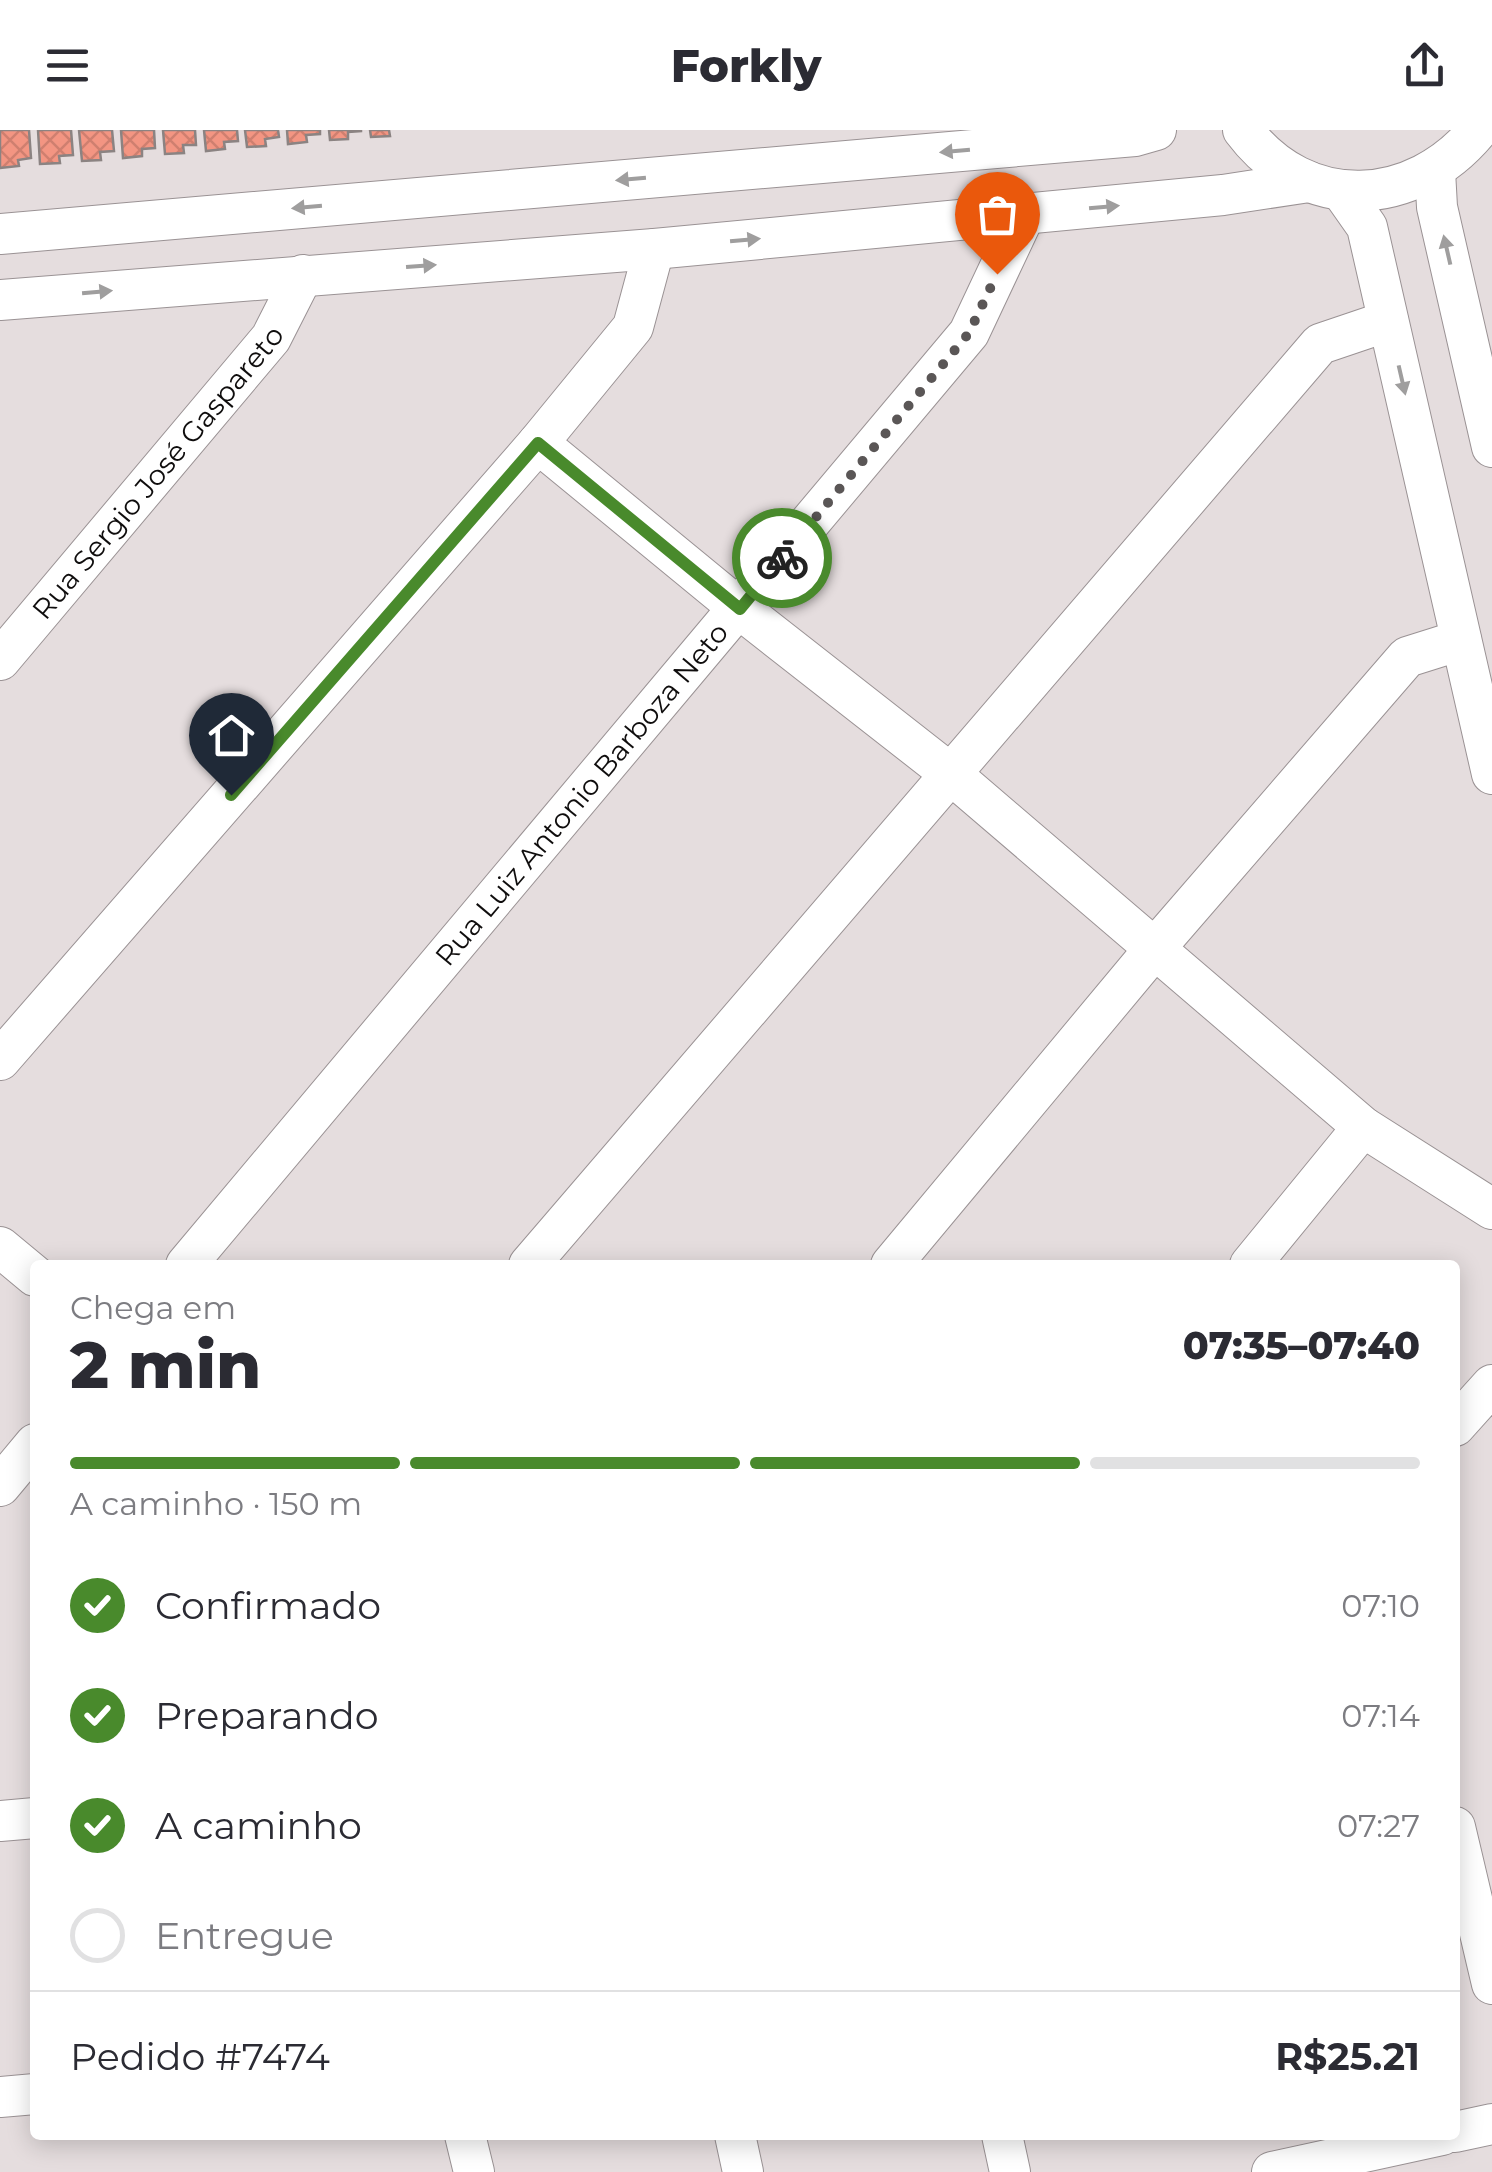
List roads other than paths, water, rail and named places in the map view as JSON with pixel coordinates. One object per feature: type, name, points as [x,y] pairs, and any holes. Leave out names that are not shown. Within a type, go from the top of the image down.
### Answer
[{"type":"street","points":[[0,234],[784,148],[1135,136],[1156,130]]},
{"type":"street","points":[[1243,130],[1280,167],[1325,186],[1367,227],[1492,774]]},
{"type":"street","points":[[0,300],[654,249],[1325,186],[1389,188],[1435,171],[1461,151],[1478,130]]},
{"type":"street","points":[[1435,171],[1438,207],[1492,448]]},
{"type":"street","name":"Rua Luiz Antonio Barboza Neto","points":[[190,1260],[969,333],[1025,214]]},
{"type":"street","points":[[0,1060],[538,443],[633,327],[654,249]]},
{"type":"street","name":"Rua Sergio José Gaspareto","points":[[0,660],[271,338],[303,275]]},
{"type":"street","points":[[533,1260],[1320,344],[1388,321]]},
{"type":"street","points":[[538,443],[740,609],[952,774],[1363,1128],[1492,1209]]},
{"type":"street","points":[[896,1260],[1156,947],[1406,657],[1461,640]]},
{"type":"street","points":[[1254,1260],[1363,1128]]},
{"type":"street","points":[[0,1247],[30,1272]]},
{"type":"street","points":[[1460,1420],[1492,1385]]},
{"type":"street","points":[[0,1486],[30,1450]]},
{"type":"street","points":[[0,1821],[30,1818]]},
{"type":"street","points":[[1460,1848],[1492,1984]]},
{"type":"street","points":[[0,2097],[30,2094]]},
{"type":"street","points":[[1460,2131],[1492,2124]]},
{"type":"street","points":[[466,2140],[474,2172]]},
{"type":"street","points":[[736,2140],[744,2172]]},
{"type":"street","points":[[1003,2140],[1010,2172]]},
{"type":"street","points":[[1277,2162],[1411,2140]]}]
